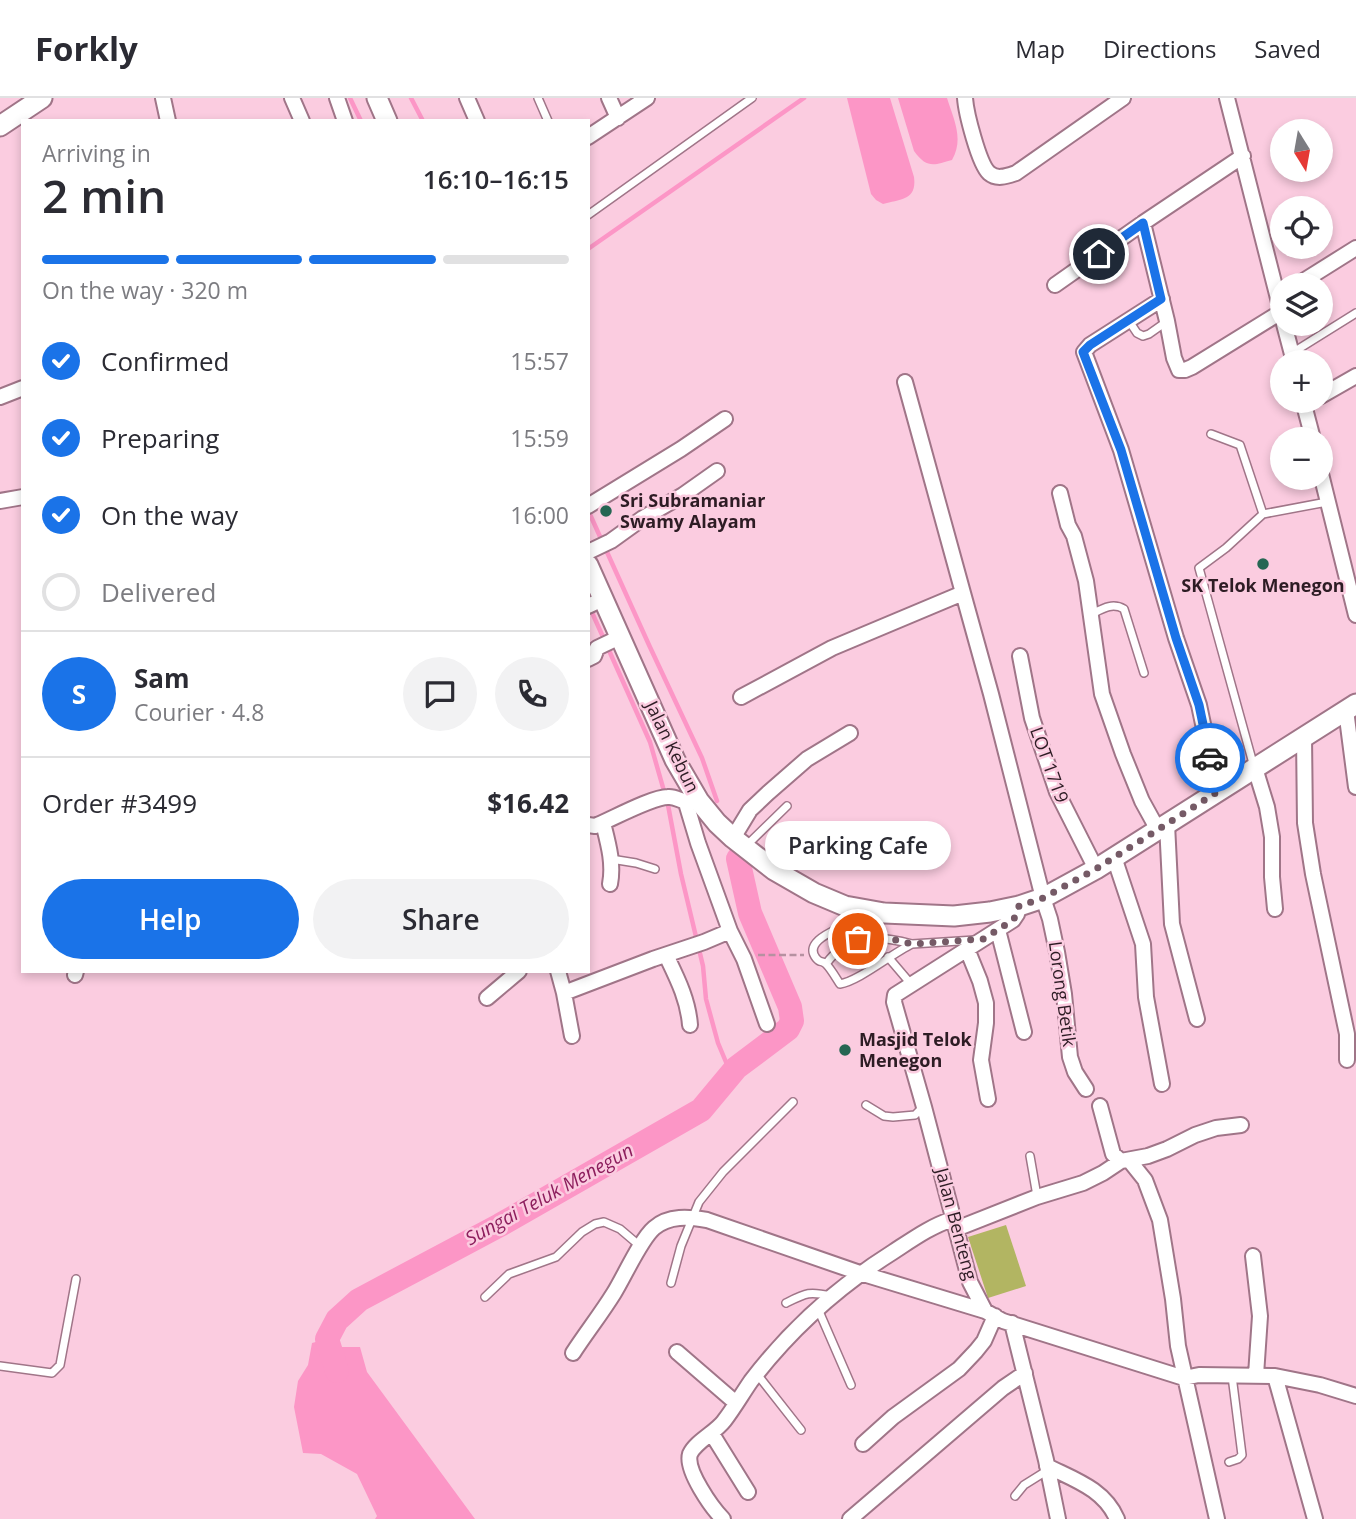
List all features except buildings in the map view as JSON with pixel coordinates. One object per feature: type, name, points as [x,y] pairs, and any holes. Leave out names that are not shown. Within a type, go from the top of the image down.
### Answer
[{"type":"main road","points":[[0,127],[42,98]]},
{"type":"main road","points":[[377,98],[386,119]]},
{"type":"main road","name":"Jalan Kebun","points":[[590,576],[595,603],[611,642],[675,760],[693,802],[774,870],[814,893],[845,906],[884,913],[954,916],[990,912],[1043,898],[1096,869],[1351,707]]},
{"type":"street","points":[[163,98],[167,119]]},
{"type":"street","points":[[292,98],[301,119]]},
{"type":"street","points":[[337,98],[344,119]]},
{"type":"street","points":[[467,98],[476,119]]},
{"type":"street","points":[[609,98],[618,118]]},
{"type":"street","points":[[590,136],[647,98]]},
{"type":"street","points":[[965,98],[966,111],[983,164],[988,173],[996,177],[1016,173],[1123,98]]},
{"type":"street","points":[[1227,98],[1275,273]]},
{"type":"street","points":[[1055,285],[1243,156]]},
{"type":"street","points":[[1143,223],[1179,370],[1185,370],[1270,325]]},
{"type":"street","points":[[1316,273],[1356,248]]},
{"type":"street","points":[[1161,299],[1083,352],[1121,450],[1176,638],[1199,705],[1211,762],[1222,789]]},
{"type":"street","points":[[1333,390],[1356,376]]},
{"type":"street","name":"Lorong Betik","points":[[905,382],[1050,919],[1064,994],[1070,1057],[1075,1072],[1086,1089]]},
{"type":"street","points":[[0,397],[21,389]]},
{"type":"street","points":[[591,504],[725,419]]},
{"type":"street","points":[[600,546],[717,471]]},
{"type":"street","points":[[1325,490],[1356,615]]},
{"type":"street","points":[[1060,493],[1086,581],[1102,694],[1142,801],[1162,827],[1172,924],[1196,1019]]},
{"type":"street","points":[[0,501],[21,496]]},
{"type":"street","points":[[741,697],[832,648],[963,593]]},
{"type":"street","points":[[590,658],[594,656],[597,648],[611,642]]},
{"type":"street","name":"LOT 1719","points":[[1020,656],[1032,718],[1057,792],[1096,869]]},
{"type":"street","points":[[1351,707],[1356,787]]},
{"type":"street","points":[[739,842],[750,810],[807,759],[850,733]]},
{"type":"street","points":[[1304,737],[1305,823],[1313,874],[1352,1054]]},
{"type":"street","points":[[1255,768],[1267,807],[1272,837],[1275,909]]},
{"type":"street","points":[[590,825],[603,823],[665,797],[693,802],[698,843],[767,1024]]},
{"type":"street","points":[[603,823],[611,859],[610,884]]},
{"type":"street","points":[[1114,857],[1143,944],[1146,997],[1162,1084]]},
{"type":"street","name":"Jalan Benteng","points":[[990,1313],[970,1282],[894,1002],[895,995],[1013,920],[1019,906]]},
{"type":"street","points":[[998,930],[1024,1032]]},
{"type":"street","points":[[564,993],[730,931]]},
{"type":"street","points":[[967,949],[986,1003],[981,1060],[988,1099]]},
{"type":"street","points":[[666,955],[683,991],[689,1009],[690,1025]]},
{"type":"street","points":[[487,998],[517,973]]},
{"type":"street","points":[[559,973],[572,1036]]},
{"type":"street","points":[[1100,1105],[1113,1154],[1125,1160],[1145,1180],[1160,1220],[1184,1378],[1217,1519]]},
{"type":"street","points":[[720,1518],[689,1466],[690,1455],[695,1447],[724,1422],[757,1374],[784,1342],[860,1273],[936,1224],[955,1224],[1083,1183],[1125,1160],[1167,1149],[1216,1128],[1241,1125]]},
{"type":"street","points":[[573,1353],[613,1295],[653,1228],[671,1218],[693,1218],[707,1220],[860,1273],[1184,1378],[1199,1375],[1275,1376],[1356,1396]]},
{"type":"street","points":[[1253,1256],[1260,1316],[1256,1375]]},
{"type":"street","points":[[863,1444],[893,1417],[959,1369],[984,1340],[990,1313]]},
{"type":"street","points":[[1012,1323],[1058,1519]]},
{"type":"street","points":[[677,1352],[736,1404]]},
{"type":"street","points":[[850,1519],[1003,1388],[1025,1373]]},
{"type":"street","points":[[1275,1376],[1315,1519]]},
{"type":"street","points":[[712,1434],[748,1492]]},
{"type":"street","points":[[1048,1468],[1097,1492],[1108,1502],[1117,1519]]},
{"type":"lane","points":[[538,98],[547,119]]},
{"type":"lane","points":[[590,214],[752,98]]},
{"type":"lane","points":[[1303,350],[1356,313]]},
{"type":"lane","points":[[1129,321],[1137,333],[1143,336],[1167,321]]},
{"type":"lane","points":[[1211,434],[1240,445],[1263,514]]},
{"type":"lane","points":[[1255,768],[1199,568],[1226,548],[1263,514],[1328,502]]},
{"type":"lane","points":[[1090,615],[1117,605],[1124,609],[1144,673]]},
{"type":"lane","points":[[739,842],[787,806]]},
{"type":"lane","points":[[611,859],[655,869]]},
{"type":"lane","points":[[858,939],[844,927],[816,942],[813,949],[814,955],[826,964],[840,984],[912,944]]},
{"type":"lane","points":[[826,964],[834,954],[858,939],[892,939],[912,944],[983,939]]},
{"type":"lane","points":[[888,957],[911,985]]},
{"type":"lane","points":[[671,1283],[681,1246],[699,1202],[723,1172],[793,1102]]},
{"type":"lane","points":[[866,1105],[884,1116],[894,1117],[915,1115],[924,1107]]},
{"type":"lane","points":[[1030,1156],[1037,1197]]},
{"type":"lane","points":[[485,1297],[509,1275],[556,1257],[582,1232],[595,1224],[604,1222],[620,1229],[641,1247]]},
{"type":"lane","points":[[0,1366],[52,1373],[60,1365],[76,1279]]},
{"type":"lane","points":[[786,1303],[803,1294],[832,1296]]},
{"type":"lane","points":[[818,1309],[851,1385]]},
{"type":"lane","points":[[757,1374],[801,1430]]},
{"type":"lane","points":[[1229,1462],[1242,1455],[1232,1376]]},
{"type":"lane","points":[[1015,1496],[1024,1485],[1048,1468]]},
{"type":"path","points":[[761,955],[814,955]]},
{"type":"green space","points":[[1006,1225],[1026,1286],[988,1298],[968,1237]]},
{"type":"shaded area","points":[[847,98],[890,98],[914,177],[913,190],[906,197],[883,204],[871,194]]},
{"type":"shaded area","points":[[898,98],[947,98],[958,137],[952,160],[931,164],[919,157],[914,151]]},
{"type":"shaded area","points":[[327,1339],[342,1347],[360,1347],[367,1372],[475,1519],[375,1519],[377,1516],[357,1474],[321,1454],[303,1453],[294,1407],[298,1381],[308,1365],[312,1343]]},
{"type":"waterway","points":[[350,98],[360,119]]},
{"type":"waterway","name":"Sungai Teluk Menegun","points":[[411,98],[422,119]]},
{"type":"waterway","points":[[590,248],[804,98]]},
{"type":"waterway","name":"Sungai Teluk Menegun","points":[[590,514],[702,758],[717,801]]},
{"type":"waterway","points":[[590,608],[650,742],[668,805],[703,966],[706,999],[718,1043],[731,1074]]},
{"type":"waterway","name":"Sungai Teluk Menegun","points":[[337,1371],[327,1339],[337,1320],[359,1300],[500,1225],[701,1110],[736,1068],[788,1029],[792,1021],[790,1007],[750,913],[738,859]]},
{"type":"way so far","points":[[858,939],[892,939],[912,944],[983,939],[1013,920],[1019,906],[1043,898],[1096,869],[1222,789],[1210,758]]},
{"type":"place","name":"Sri Subramaniar Swamy Alayam","points":[[606,511]]},
{"type":"place","name":"SK Telok Menegon","points":[[1263,564]]},
{"type":"place","name":"Parking Cafe","points":[[858,939]]},
{"type":"place","name":"Masjid Telok Menegon","points":[[845,1050]]},
{"type":"route","points":[[1099,254],[1143,223],[1161,299],[1083,352],[1121,450],[1176,638],[1199,705],[1210,758]]}]
